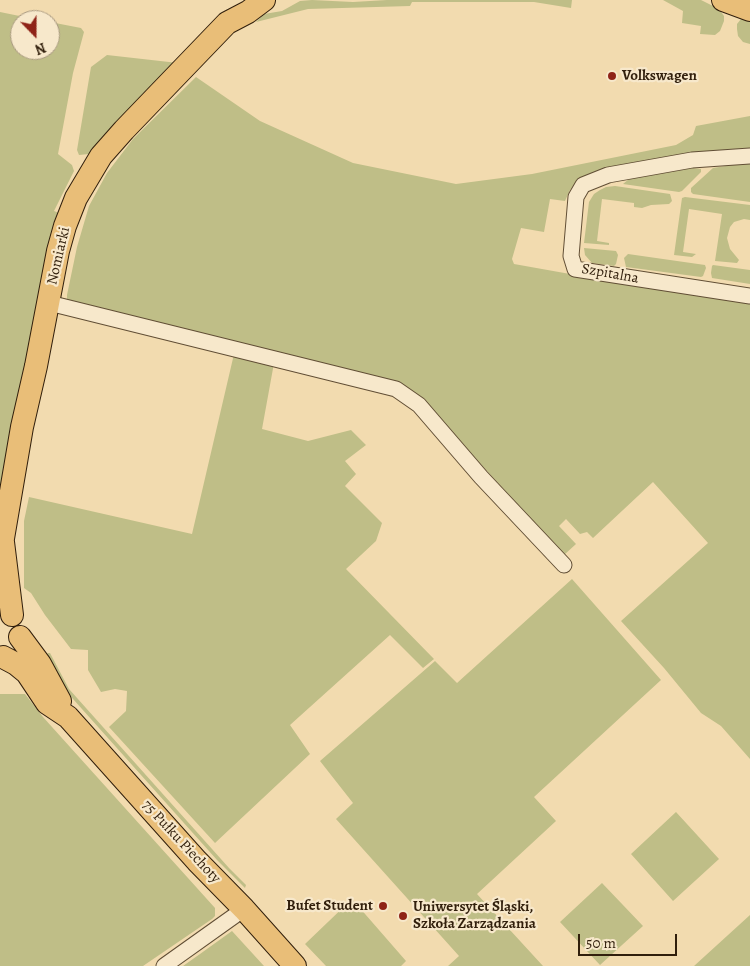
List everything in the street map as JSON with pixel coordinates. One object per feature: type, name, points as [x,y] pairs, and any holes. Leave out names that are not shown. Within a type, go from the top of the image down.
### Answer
[{"type":"main road","name":"Nomiarki","points":[[20,637],[18,621],[6,612],[1,549],[22,427],[49,303],[58,251],[65,226],[76,198],[91,171],[124,130],[227,23],[238,0]]},
{"type":"main road","name":"Nomiarki","points":[[227,23],[248,12],[264,0]]},
{"type":"main road","points":[[723,0],[750,10]]},
{"type":"main road","points":[[1,657],[8,655],[16,647],[20,637]]},
{"type":"main road","name":"75 Pułku Piechoty","points":[[20,637],[40,664],[68,717]]},
{"type":"main road","name":"75 Pułku Piechoty","points":[[1,657],[27,673],[48,703],[68,717],[197,861],[244,909],[295,966]]},
{"type":"street","name":"Szpitalna","points":[[750,156],[692,160],[608,175],[583,185],[576,197],[571,256],[575,269],[750,296]]},
{"type":"street","points":[[49,303],[396,389],[419,405],[481,477],[564,564]]},
{"type":"street","points":[[164,966],[244,909]]},
{"type":"shaded area","points":[[387,0],[572,0],[571,8],[534,2],[412,2],[410,6],[308,9],[256,22],[264,14],[282,11],[300,1],[353,2]]},
{"type":"shaded area","points":[[663,0],[701,0],[719,9],[724,16],[720,31],[715,35],[700,34],[701,26],[682,23],[683,11]]},
{"type":"shaded area","points":[[0,12],[10,14],[10,60],[60,60],[60,24],[81,28],[84,32],[73,73],[58,154],[72,165],[74,171],[54,211],[59,213],[0,506]]},
{"type":"shaded area","points":[[750,18],[750,44],[743,42],[738,36],[737,24],[741,19]]},
{"type":"shaded area","points":[[107,55],[178,63],[96,151],[79,155],[77,150],[91,67]]},
{"type":"shaded area","points":[[196,77],[260,121],[353,163],[456,184],[532,174],[676,145],[693,135],[696,126],[750,116],[750,150],[623,167],[579,178],[565,201],[550,199],[544,232],[521,228],[512,259],[514,264],[570,274],[750,299],[750,759],[721,726],[701,713],[664,668],[621,621],[708,543],[653,482],[593,538],[587,532],[580,534],[566,519],[559,526],[576,544],[564,555],[416,394],[67,302],[77,247],[89,206],[107,173],[133,139]]},
{"type":"shaded area","points":[[750,162],[750,202],[693,194],[691,192],[691,188],[713,168]]},
{"type":"shaded area","points":[[693,168],[701,169],[701,172],[679,192],[623,184],[629,179],[641,176]]},
{"type":"shaded area","points":[[615,186],[670,194],[672,201],[669,204],[651,205],[642,208],[634,207],[634,203],[602,199],[597,241],[609,243],[609,245],[584,243],[589,202],[594,194],[600,190]]},
{"type":"shaded area","points":[[682,198],[750,205],[750,220],[744,219],[734,222],[730,227],[727,238],[730,249],[739,260],[737,263],[715,261],[722,214],[689,209],[683,252],[696,254],[692,257],[674,255]]},
{"type":"shaded area","points":[[584,248],[616,251],[618,255],[616,264],[614,266],[592,263],[585,255]]},
{"type":"shaded area","points":[[628,254],[705,265],[706,268],[701,277],[626,267],[624,258]]},
{"type":"shaded area","points":[[713,265],[750,270],[750,284],[712,278]]},
{"type":"shaded area","points":[[234,354],[274,363],[262,429],[308,441],[351,430],[366,445],[345,461],[356,474],[345,486],[382,523],[376,541],[346,569],[434,659],[423,668],[390,635],[290,725],[310,754],[215,843],[109,727],[126,711],[127,691],[115,689],[101,692],[88,670],[88,650],[71,649],[31,593],[24,588],[24,521],[29,497],[192,534]]},
{"type":"shaded area","points":[[572,579],[661,680],[534,797],[556,821],[477,894],[543,966],[448,966],[459,956],[336,819],[353,803],[320,761],[435,661],[457,683]]},
{"type":"shaded area","points":[[50,653],[69,689],[246,885],[245,888],[217,860],[65,690],[45,656]]},
{"type":"shaded area","points":[[0,694],[25,694],[43,717],[215,908],[215,916],[212,919],[143,966],[0,966]]},
{"type":"shaded area","points":[[676,812],[719,859],[673,901],[631,854]]},
{"type":"shaded area","points":[[602,883],[643,926],[600,965],[560,922]]},
{"type":"shaded area","points":[[352,899],[406,961],[401,966],[326,966],[305,944]]},
{"type":"shaded area","points":[[750,915],[750,966],[694,966]]},
{"type":"shaded area","points":[[232,931],[264,966],[183,966],[200,954]]},
{"type":"place","name":"Volkswagen","points":[[612,76]]},
{"type":"place","name":"Bufet Student","points":[[383,906]]},
{"type":"place","name":"Uniwersytet Śląski, Szkoła Zarządzania","points":[[403,916]]}]
